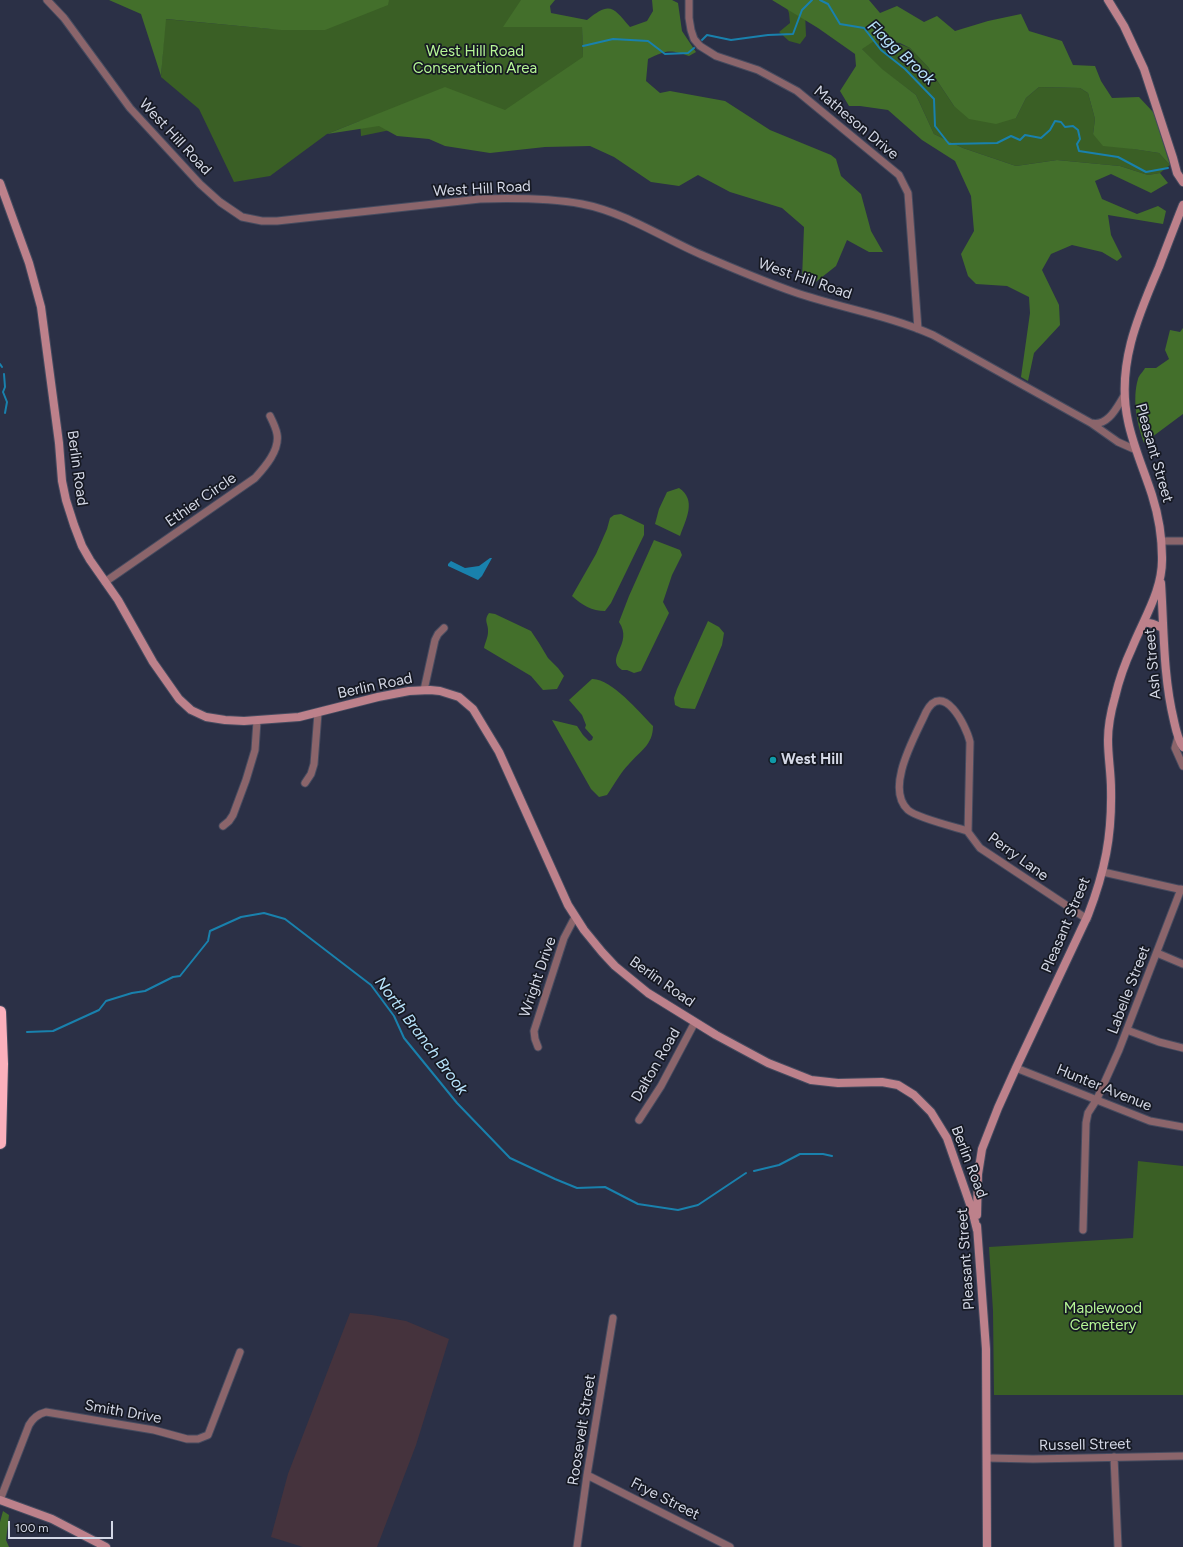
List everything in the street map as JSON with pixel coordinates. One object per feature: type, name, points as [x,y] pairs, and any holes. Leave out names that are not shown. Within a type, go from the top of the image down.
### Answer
[{"type":"highway","points":[[0,1012],[2,1064],[0,1143]]},
{"type":"street","name":"West Hill Road","points":[[47,0],[64,18],[130,108],[155,136],[220,202],[242,217],[258,221],[277,220],[480,199],[534,199],[583,204],[606,211],[666,237],[702,255],[795,292],[909,324],[932,335],[1091,423],[1118,442],[1136,450]]},
{"type":"street","name":"Matheson Drive","points":[[690,0],[689,18],[691,30],[694,39],[700,46],[716,56],[758,70],[797,91],[899,175],[908,193],[918,329]]},
{"type":"street","points":[[1108,0],[1124,26],[1144,69],[1177,173],[1183,182]]},
{"type":"street","name":"Berlin Road","points":[[0,183],[34,278],[41,307],[59,443],[61,471],[68,509],[85,553],[125,611],[158,670],[173,692],[185,706],[198,714],[215,719],[257,721],[290,718],[318,713],[388,695],[424,690],[440,691],[459,697],[473,709],[509,770],[555,876],[575,917],[615,966],[648,993],[695,1022],[759,1059],[803,1078],[818,1082],[898,1085],[914,1095],[931,1112],[947,1138],[978,1230]]},
{"type":"street","name":"Pleasant Street","points":[[987,1547],[986,1349],[976,1190],[978,1174],[982,1149],[998,1108],[1087,919],[1103,872],[1110,839],[1111,786],[1108,740],[1110,716],[1120,679],[1132,646],[1144,622],[1156,592],[1162,558],[1156,508],[1127,420],[1124,396],[1125,370],[1128,352],[1134,332],[1183,204]]},
{"type":"street","points":[[1091,423],[1096,424],[1107,420],[1124,396]]},
{"type":"street","name":"Ethier Circle","points":[[105,582],[255,478],[266,466],[275,448],[277,434],[270,416]]},
{"type":"street","points":[[1161,542],[1183,541]]},
{"type":"street","name":"Ash Street","points":[[1160,576],[1166,677],[1170,706],[1178,737],[1183,747]]},
{"type":"street","points":[[1144,622],[1163,628]]},
{"type":"street","points":[[424,690],[435,640],[444,628]]},
{"type":"street","name":"Perry Lane","points":[[968,831],[934,821],[908,810],[899,795],[899,781],[904,764],[926,712],[929,706],[935,702],[942,701],[951,706],[963,722],[970,742],[968,831],[980,848],[1087,919]]},
{"type":"street","points":[[304,783],[311,774],[314,764],[318,713]]},
{"type":"street","points":[[223,826],[233,815],[246,780],[255,750],[257,721]]},
{"type":"street","points":[[1178,737],[1175,748],[1183,766]]},
{"type":"street","points":[[1103,872],[1182,889]]},
{"type":"street","name":"Labelle Street","points":[[1083,1230],[1086,1123],[1088,1113],[1097,1099],[1128,1030],[1182,889]]},
{"type":"street","name":"Wright Drive","points":[[538,1047],[534,1031],[564,938],[575,917]]},
{"type":"street","points":[[1157,953],[1183,964]]},
{"type":"street","name":"Dalton Road","points":[[640,1120],[661,1086],[695,1022]]},
{"type":"street","points":[[1128,1030],[1158,1042],[1183,1048]]},
{"type":"street","name":"Hunter Avenue","points":[[1016,1068],[1150,1121],[1183,1127]]},
{"type":"street","name":"Roosevelt Street","points":[[577,1547],[587,1475],[613,1318]]},
{"type":"street","name":"Smith Drive","points":[[0,1500],[29,1425],[39,1414],[46,1412],[142,1428],[177,1435],[187,1439],[198,1439],[208,1435],[240,1352]]},
{"type":"street","name":"Russell Street","points":[[987,1458],[1033,1459],[1183,1456]]},
{"type":"street","points":[[1114,1457],[1118,1547]]},
{"type":"street","name":"Frye Street","points":[[587,1475],[730,1547]]},
{"type":"street","points":[[0,1500],[52,1519],[106,1547]]},
{"type":"street","points":[[713,1547],[718,1540]]},
{"type":"shaded area","points":[[350,1313],[406,1321],[449,1339],[416,1445],[377,1547],[303,1547],[271,1537],[288,1474]]},
{"type":"green space","points":[[109,0],[389,0],[388,5],[325,30],[281,30],[166,19],[161,76],[141,14]]},
{"type":"green space","name":"West Hill Road Conservation Area","points":[[241,0],[531,0],[526,26],[582,27],[583,56],[599,121],[400,128],[361,136],[360,121],[327,134],[270,176],[234,182],[199,109],[161,77],[165,19],[272,29]]},
{"type":"green space","points":[[521,0],[555,0],[550,6],[551,13],[587,20],[601,10],[611,9],[615,11],[630,27],[647,21],[653,11],[652,0],[672,0],[678,3],[682,31],[696,52],[689,56],[677,52],[664,52],[648,59],[646,81],[660,93],[670,91],[725,101],[770,130],[831,155],[836,159],[841,176],[861,194],[871,231],[883,252],[869,252],[847,240],[836,266],[812,285],[802,279],[804,227],[782,208],[730,192],[698,175],[679,186],[651,182],[614,157],[590,146],[545,147],[490,153],[445,146],[429,139],[397,136],[379,126],[327,134],[445,87],[505,110],[583,57],[582,27],[503,27]]},
{"type":"green space","points":[[772,0],[869,0],[880,13],[897,6],[924,22],[937,16],[955,31],[988,21],[1021,14],[1029,31],[1062,41],[1073,65],[1095,66],[1101,81],[1112,98],[1139,97],[1154,113],[1170,165],[1159,153],[1103,146],[1093,134],[1095,119],[1088,93],[1080,88],[1039,87],[1026,98],[1016,118],[996,124],[969,119],[954,106],[928,67],[910,48],[900,43],[877,39],[862,49],[882,69],[916,95],[934,134],[963,148],[1016,166],[1057,160],[1120,166],[1148,175],[1160,173],[1168,183],[1151,193],[1111,174],[1095,181],[1102,199],[1137,214],[1158,206],[1166,211],[1163,224],[1108,215],[1111,235],[1122,257],[1117,261],[1102,252],[1072,245],[1051,254],[1042,270],[1059,305],[1060,325],[1034,353],[1028,381],[1021,377],[1030,313],[1029,297],[1007,286],[976,284],[968,276],[961,254],[974,231],[971,196],[955,161],[922,140],[888,110],[849,106],[840,91],[856,66],[855,54],[818,28]]},
{"type":"green space","points":[[784,0],[910,48],[928,67],[954,106],[1016,118],[1026,98],[1039,87],[1080,88],[1088,93],[1095,119],[1093,134],[1134,149],[1159,153],[1170,165],[1160,173],[1148,175],[1120,166],[1057,160],[1016,166],[963,148],[934,134],[916,95],[881,69],[856,43],[805,12],[806,36],[800,44],[789,41],[779,32],[790,23],[789,13]]},
{"type":"green space","points":[[1183,328],[1183,414],[1144,443],[1139,428],[1135,403],[1136,387],[1139,376],[1145,368],[1156,368],[1169,359],[1165,350],[1170,330],[1180,332]]},
{"type":"green space","points":[[679,488],[688,498],[689,504],[687,517],[680,536],[655,524],[659,509],[667,492]]},
{"type":"green space","points":[[621,514],[644,525],[644,535],[611,603],[605,611],[591,609],[583,605],[572,596],[596,554],[610,518],[614,515]]},
{"type":"green space","points":[[654,540],[680,550],[682,555],[672,575],[663,602],[669,613],[641,671],[634,673],[627,670],[622,670],[617,665],[617,655],[622,644],[623,637],[623,630],[619,622]]},
{"type":"green space","points":[[489,613],[495,614],[531,631],[548,658],[564,676],[557,689],[543,690],[531,676],[484,648],[488,634],[486,618]]},
{"type":"green space","points":[[708,621],[719,627],[724,633],[722,645],[695,709],[681,708],[675,705],[674,698]]},
{"type":"green space","points":[[592,679],[600,680],[616,690],[653,726],[651,738],[645,747],[623,771],[607,795],[599,797],[591,789],[552,720],[577,726],[589,741],[592,740],[593,737],[585,728],[586,725],[582,715],[569,700]]},
{"type":"green space","name":"Maplewood Cemetery","points":[[1138,1161],[1183,1166],[1183,1395],[994,1395],[993,1311],[989,1247],[1133,1238]]},
{"type":"green space","points":[[3,1511],[9,1515],[6,1540],[9,1547],[0,1547],[0,1522]]},
{"type":"water","points":[[492,558],[482,576],[478,580],[448,566],[451,561],[465,568],[479,566]]},
{"type":"waterway","points":[[702,40],[707,35],[731,40],[768,35],[793,34],[802,10],[812,0]]},
{"type":"waterway","name":"Flagg Brook","points":[[820,0],[828,4],[840,24],[864,28],[881,50],[905,69],[934,99],[935,126],[949,144],[997,143],[1011,136],[1020,140],[1025,135],[1041,138],[1050,130],[1055,121],[1061,122],[1065,127],[1073,126],[1078,130],[1080,139],[1077,144],[1079,151],[1118,157],[1146,172],[1168,168]]},
{"type":"waterway","points":[[583,46],[613,39],[648,41],[665,54],[688,53],[694,48]]},
{"type":"waterway","name":"North Branch Brook","points":[[4,374],[5,387],[3,392],[7,402],[5,413]]},
{"type":"waterway","name":"North Branch Brook","points":[[27,1032],[53,1031],[99,1010],[106,1001],[132,993],[145,991],[173,977],[180,976],[208,941],[210,931],[241,917],[264,913],[285,919],[371,985],[394,1016],[404,1038],[457,1103],[510,1158],[577,1188],[605,1187],[638,1204],[678,1210],[698,1205],[746,1173]]},
{"type":"waterway","name":"North Branch Brook","points":[[754,1171],[779,1165],[800,1154],[823,1154],[832,1156]]},
{"type":"place","name":"West Hill","points":[[773,760]]}]
